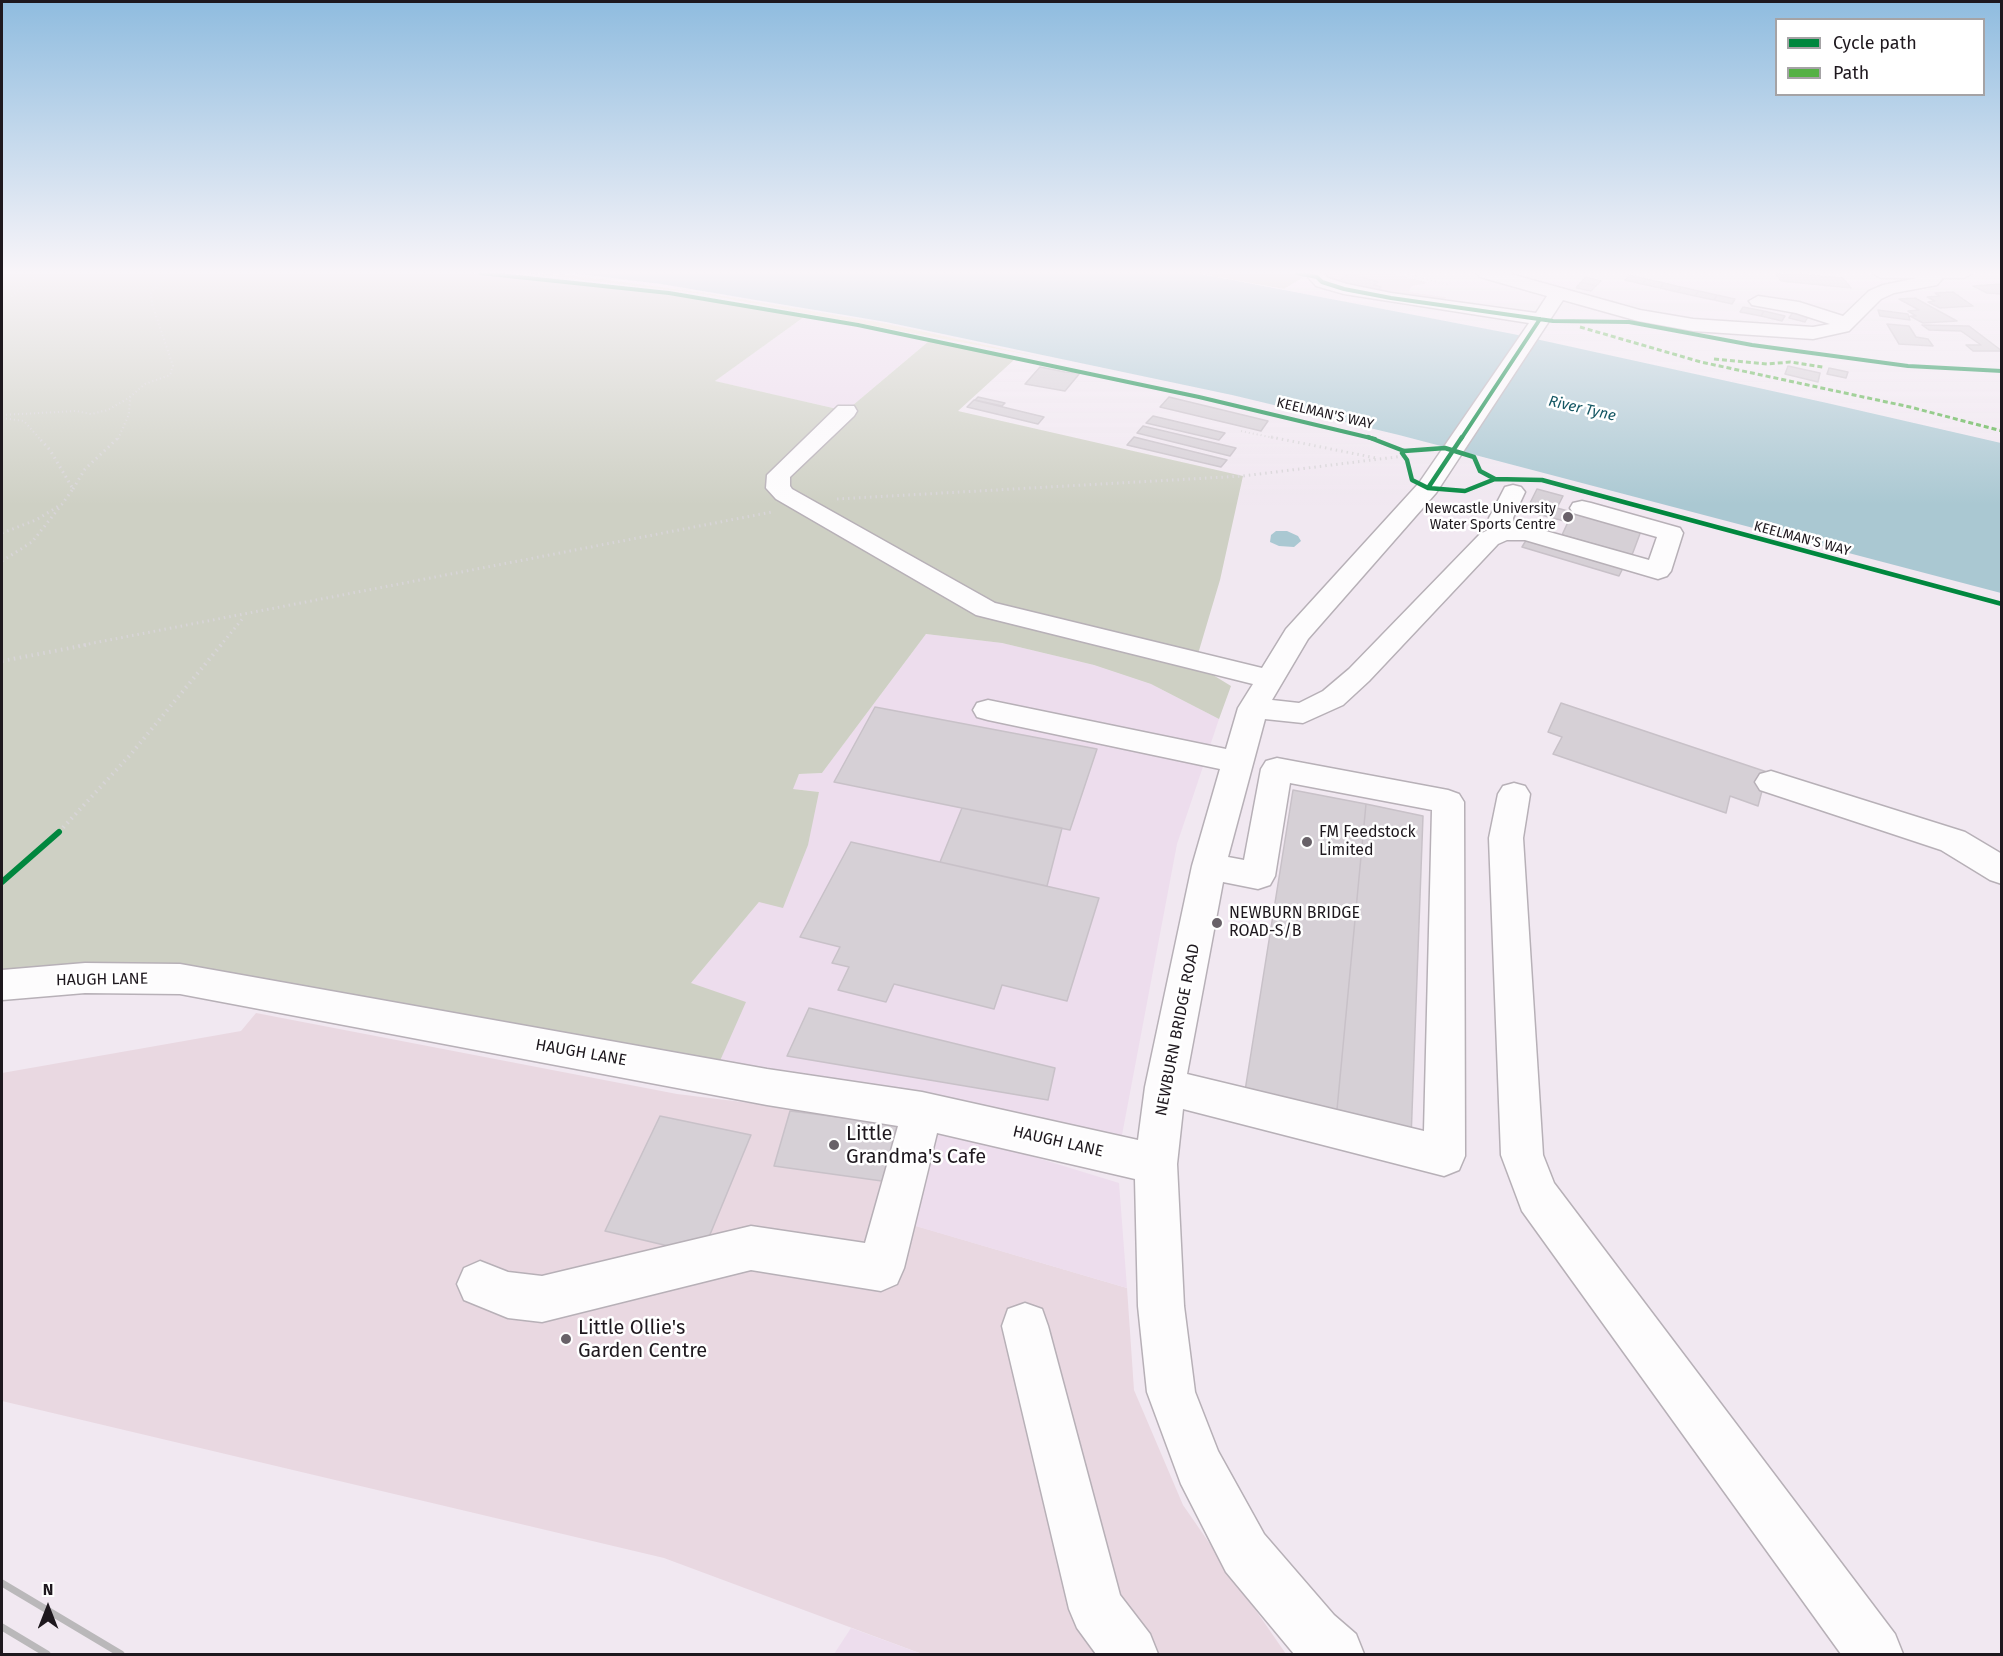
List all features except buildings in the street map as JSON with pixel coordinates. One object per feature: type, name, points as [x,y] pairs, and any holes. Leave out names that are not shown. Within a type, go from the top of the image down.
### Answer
[{"type":"street","name":"NEWBURN BRIDGE ROAD","points":[[1317,1648],[1245,1552],[1198,1466],[1171,1392],[1161,1306],[1156,1164],[1165,1087],[1209,866],[1237,762],[1262,694],[1296,635],[1436,475],[1519,350]]},
{"type":"street","points":[[846,411],[779,475],[778,488],[795,501],[986,609],[1262,694],[1304,713],[1333,698],[1359,675],[1489,539],[1503,532],[1526,533],[1658,571],[1671,533],[1582,508]]},
{"type":"street","points":[[1503,532],[1501,518],[1513,492]]},
{"type":"street","points":[[988,710],[1237,762]]},
{"type":"street","points":[[1165,1087],[1444,1156],[1448,801],[1276,769],[1258,876],[1209,866]]},
{"type":"street","points":[[1771,782],[1953,841],[2001,871]]},
{"type":"street","points":[[1514,794],[1506,838],[1522,1155],[1537,1196],[1875,1654]]},
{"type":"street","name":"HAUGH LANE","points":[[2,985],[85,978],[180,979],[767,1087],[922,1112],[1156,1164]]},
{"type":"street","points":[[480,1284],[508,1294],[542,1299],[751,1248],[881,1268],[922,1112]]},
{"type":"street","points":[[1025,1326],[1096,1609],[1130,1654]]},
{"type":"path","points":[[2,416],[76,411],[91,414],[108,410],[130,397],[145,384],[170,375],[173,366],[168,350]]},
{"type":"path","points":[[2,561],[32,542],[73,489],[85,469],[119,438],[129,414],[130,397]]},
{"type":"path","points":[[2,416],[24,421],[50,450],[73,489]]},
{"type":"path","points":[[1241,431],[1379,459]]},
{"type":"path","points":[[2,661],[773,512],[795,501],[1243,476],[1379,459],[1405,452],[1414,482],[1436,475]]},
{"type":"path","points":[[2,533],[36,520],[62,504]]},
{"type":"path","points":[[51,839],[131,754],[245,615]]},
{"type":"shaded area","points":[[2,350],[758,350],[715,381],[846,411],[918,350],[973,350],[1015,359],[958,411],[1243,476],[1220,580],[1195,664],[1231,686],[1219,719],[1151,684],[1094,665],[1002,643],[926,634],[822,773],[799,774],[793,789],[819,792],[808,845],[783,908],[759,902],[691,983],[746,1002],[719,1063],[81,968],[2,975]]},
{"type":"shaded area","points":[[757,350],[918,350],[846,411],[714,381]]},
{"type":"shaded area","points":[[926,634],[1002,643],[1094,665],[1151,684],[1219,719],[1177,844],[1122,1135],[719,1063],[691,983],[759,902],[819,792],[792,789],[799,774],[822,773]]},
{"type":"shaded area","name":"Little Ollie's Garden Centre","points":[[256,1013],[677,1094],[904,1122],[913,1225],[1127,1288],[1134,1390],[1183,1505],[1286,1654],[922,1654],[664,1558],[2,1401],[2,1073],[241,1031]]},
{"type":"shaded area","points":[[933,1126],[1119,1183],[1127,1288],[912,1225]]},
{"type":"shaded area","points":[[851,1628],[922,1654],[834,1654]]},
{"type":"water","name":"River Tyne","points":[[1020,350],[1587,350],[2001,443],[2001,593],[1399,435],[1232,395]]},
{"type":"water","points":[[1276,531],[1287,531],[1298,536],[1301,541],[1294,547],[1279,546],[1270,542],[1271,535]]},
{"type":"railway","points":[[2,1583],[121,1654]]},
{"type":"railway","points":[[2,1627],[47,1654]]},
{"type":"marked path","points":[[1660,350],[1701,362],[1910,407],[2002,431]]},
{"type":"marked path","points":[[1714,359],[1767,364],[1790,362],[1823,367]]},
{"type":"cycle path","name":"KEELMAN'S WAY","points":[[986,350],[1381,440],[1404,451],[1445,448],[1474,457],[1480,471],[1495,479],[1542,480],[2002,604]]},
{"type":"cycle path","points":[[1428,488],[1519,350]]},
{"type":"cycle path","points":[[1791,350],[1908,366],[2002,371]]},
{"type":"cycle path","points":[[1404,451],[1402,453],[1407,460],[1412,480],[1428,488],[1465,491],[1495,479]]},
{"type":"cycle path","points":[[2,882],[59,832]]},
{"type":"place","name":"Newcastle University Water Sports Centre","points":[[1568,517]]},
{"type":"place","name":"FM Feedstock Limited","points":[[1307,842]]},
{"type":"place","name":"NEWBURN BRIDGE ROAD-S/B","points":[[1217,923]]},
{"type":"place","name":"Little Grandma's Cafe","points":[[834,1145]]},
{"type":"place","name":"Little Ollie's Garden Centre","points":[[566,1339]]}]
